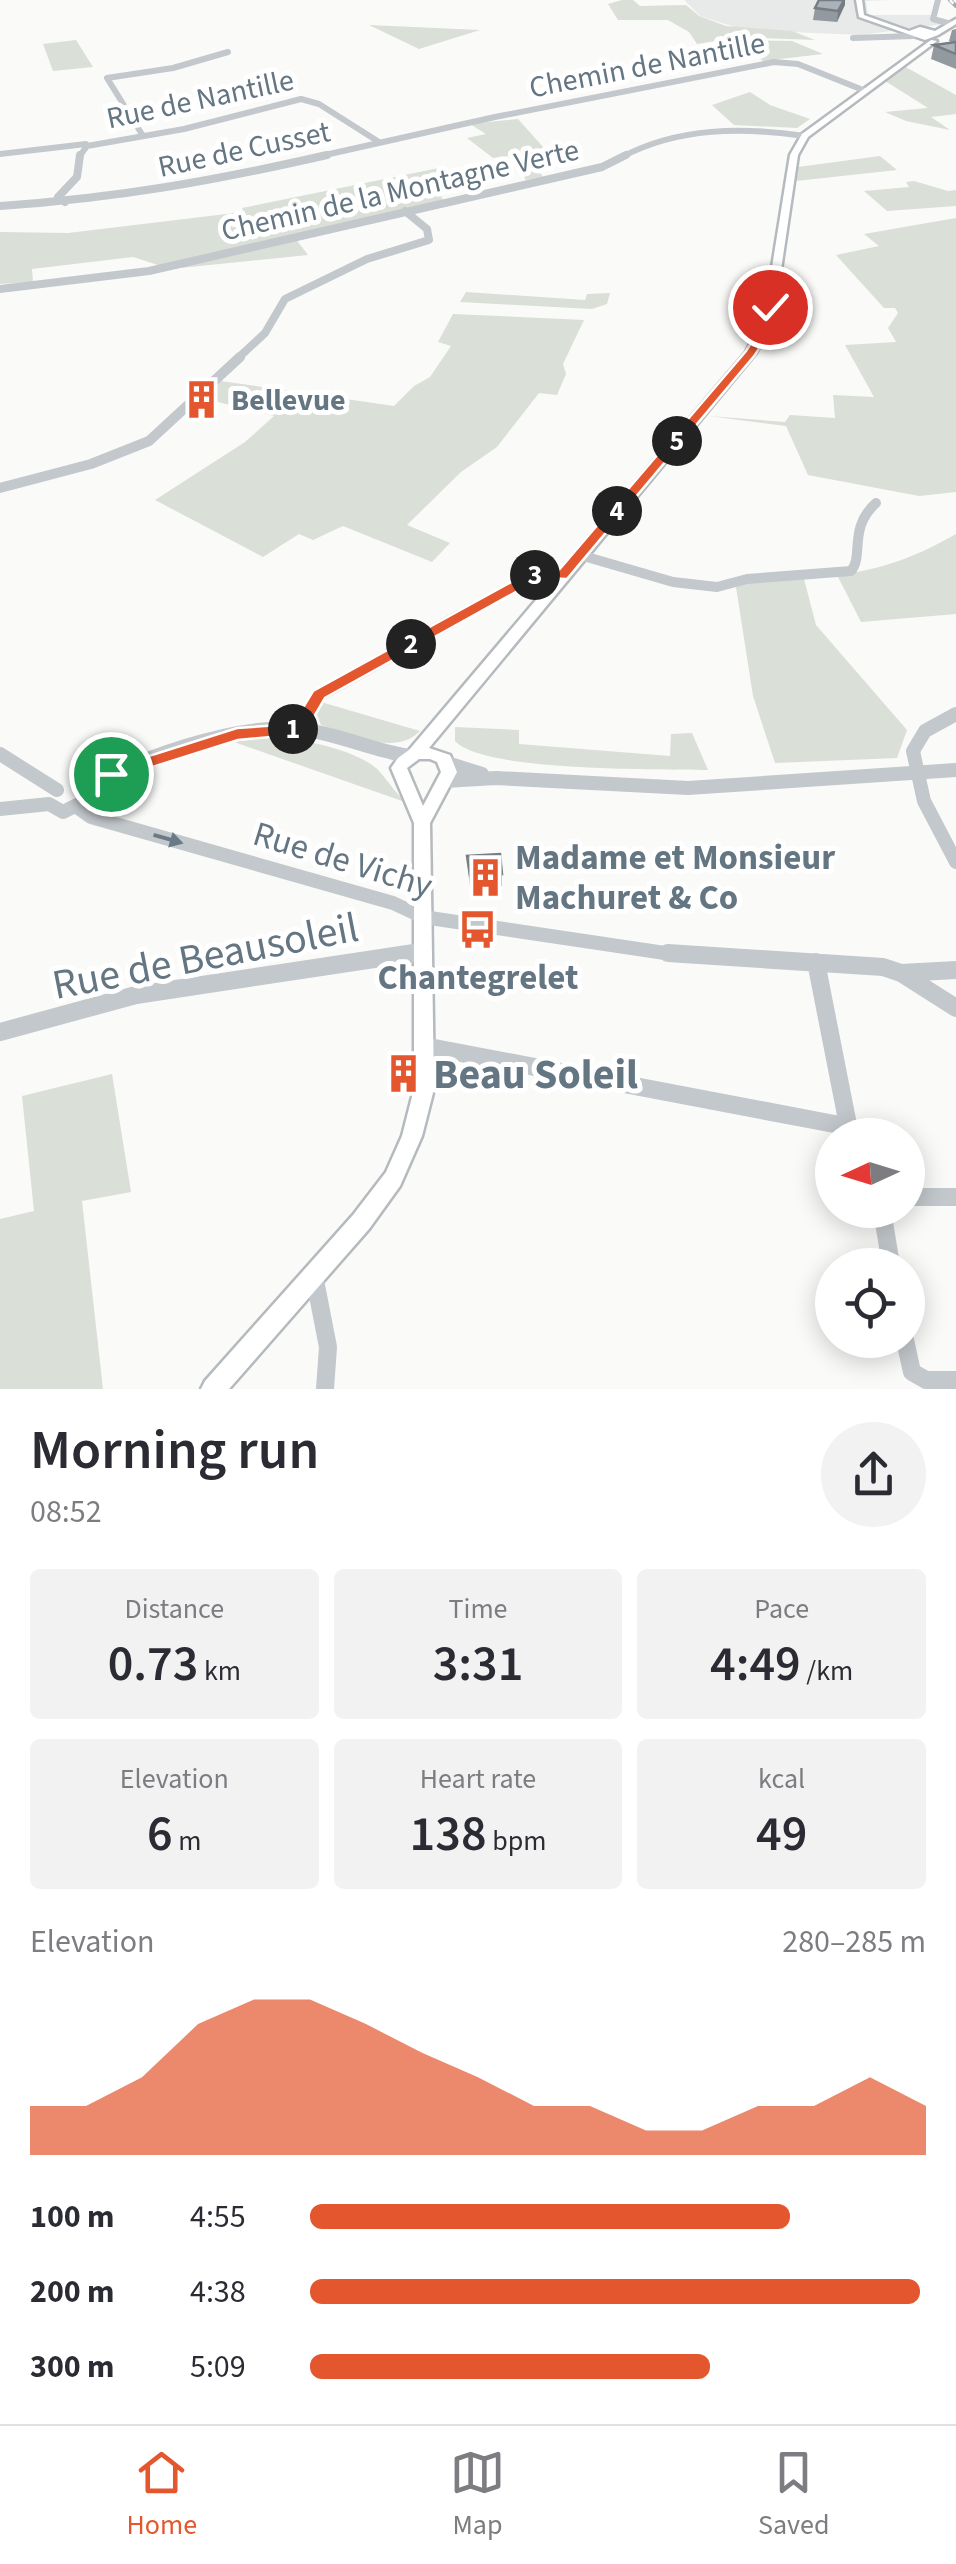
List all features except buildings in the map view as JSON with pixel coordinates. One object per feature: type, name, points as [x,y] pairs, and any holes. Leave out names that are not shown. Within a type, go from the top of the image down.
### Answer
[{"type":"main road","points":[[859,0],[862,16],[926,38]]},
{"type":"main road","points":[[212,1389],[314,1275],[393,1178],[412,1136],[424,1090],[422,823],[400,763],[412,755],[715,397],[762,334],[769,316],[794,155],[805,136],[926,38],[951,24]]},
{"type":"main road","points":[[422,823],[449,772],[443,759],[446,715]]},
{"type":"main road","points":[[412,755],[443,759]]},
{"type":"main road","points":[[403,779],[427,788],[442,783]]},
{"type":"street","points":[[938,0],[933,17],[951,24]]},
{"type":"street","points":[[852,38],[926,38]]},
{"type":"street","points":[[143,136],[107,78],[173,68],[228,52]]},
{"type":"street","name":"Chemin de Nantille","points":[[495,117],[780,62],[798,64],[864,90]]},
{"type":"street","name":"Rue de Nantille","points":[[62,200],[77,177],[82,148],[306,98],[379,142]]},
{"type":"street","name":"Rue de Cusset","points":[[0,206],[194,185],[495,117]]},
{"type":"street","name":"Chemin de la Montagne Verte","points":[[0,288],[149,271],[586,172],[650,144],[706,130],[805,136]]},
{"type":"street","points":[[0,154],[94,144]]},
{"type":"street","points":[[70,146],[82,148]]},
{"type":"street","points":[[0,488],[91,464],[149,441],[266,333],[286,300],[367,260],[429,240],[427,229],[405,211]]},
{"type":"street","points":[[580,555],[673,582],[707,586],[851,570],[857,564],[854,544],[868,508],[876,502]]},
{"type":"street","points":[[298,730],[319,694],[538,573],[562,576]]},
{"type":"street","points":[[956,714],[920,734],[911,752],[914,773],[956,862]]},
{"type":"street","points":[[1,811],[53,797],[70,786],[81,790],[111,774],[237,734],[298,730],[364,750],[412,755]]},
{"type":"street","points":[[364,750],[403,779]]},
{"type":"street","points":[[0,754],[53,797]]},
{"type":"street","points":[[443,759],[490,777]]},
{"type":"street","points":[[442,783],[490,777],[602,787],[687,788],[956,770]]},
{"type":"street","points":[[77,808],[84,798],[81,790]]},
{"type":"street","name":"Rue de Vichy","points":[[53,797],[57,811],[77,808],[91,817],[393,903],[423,917],[692,957],[883,967],[901,973]]},
{"type":"street","name":"Rue de Beausoleil","points":[[0,1032],[136,995],[424,952]]},
{"type":"street","points":[[816,962],[845,1118]]},
{"type":"street","points":[[956,970],[901,973],[956,1008]]},
{"type":"street","points":[[424,1046],[815,1124]]},
{"type":"street","points":[[925,1196],[956,1197]]},
{"type":"street","points":[[314,1275],[328,1347],[325,1389]]},
{"type":"street","points":[[910,1381],[956,1380]]},
{"type":"shaded area","points":[[633,0],[640,6],[686,5],[699,16],[726,26],[792,31],[815,40],[739,37],[697,44],[689,32],[668,20],[618,20],[608,4]]},
{"type":"shaded area","points":[[684,0],[890,0],[866,1],[868,15],[932,15],[945,24],[861,35],[744,30],[700,16]]},
{"type":"shaded area","points":[[369,25],[480,30],[419,49]]},
{"type":"shaded area","points":[[76,40],[93,67],[53,71],[43,44]]},
{"type":"shaded area","points":[[737,40],[792,41],[823,54],[763,61]]},
{"type":"shaded area","points":[[902,65],[956,95],[956,114],[931,117],[950,130],[906,121],[885,112],[928,108],[882,79]]},
{"type":"shaded area","points":[[750,92],[770,105],[810,119],[797,128],[734,125],[712,105]]},
{"type":"shaded area","points":[[518,119],[544,148],[527,153],[543,177],[526,180],[508,156],[493,158],[467,138],[486,134],[470,124]]},
{"type":"shaded area","points":[[880,156],[897,170],[796,181],[798,167]]},
{"type":"shaded area","points":[[439,168],[455,182],[435,184],[444,202],[295,238],[308,255],[161,270],[161,266],[133,257],[32,269],[33,282],[0,284],[0,232],[68,233],[243,212],[242,208]]},
{"type":"shaded area","points":[[906,182],[956,190],[956,206],[887,211],[864,191],[909,187]]},
{"type":"shaded area","points":[[956,218],[956,492],[919,496],[808,475],[786,426],[709,416],[785,422],[790,415],[835,418],[833,395],[874,397],[845,345],[896,342],[888,328],[898,313],[895,308],[884,308],[836,255],[879,246],[864,234]]},
{"type":"shaded area","points":[[466,292],[585,300],[587,294],[610,293],[607,304],[592,309],[460,302]]},
{"type":"shaded area","points":[[453,314],[584,320],[563,364],[566,374],[557,395],[539,393],[497,447],[461,472],[407,525],[450,543],[432,562],[343,526],[313,540],[299,534],[263,557],[155,500],[245,442],[274,416],[202,398],[221,381],[394,406],[414,386],[430,377],[451,346],[438,342]]},
{"type":"shaded area","points":[[956,534],[956,614],[861,622],[837,575],[899,561]]},
{"type":"shaded area","points":[[804,579],[816,625],[907,730],[897,758],[775,763],[753,696],[736,587],[745,581]]},
{"type":"shaded area","points":[[321,702],[420,731],[398,742],[359,738],[321,725],[316,712]]},
{"type":"shaded area","points":[[455,727],[519,730],[519,744],[670,756],[671,734],[692,733],[708,770],[535,764],[472,751],[455,741]]},
{"type":"shaded area","points":[[267,737],[310,742],[357,757],[379,771],[405,802],[234,742]]},
{"type":"shaded area","points":[[112,1074],[131,1192],[82,1201],[103,1389],[0,1389],[0,1219],[34,1211],[22,1096]]},
{"type":"railway","points":[[950,0],[956,6]]},
{"type":"place","name":"Bellevue","points":[[201,400]]},
{"type":"place","name":"Madame et Monsieur Machuret & Co","points":[[485,877]]},
{"type":"place","name":"Chantegrelet","points":[[478,930]]},
{"type":"place","name":"Beau Soleil","points":[[403,1073]]},
{"type":"route","points":[[111,774],[237,734],[279,728],[298,730],[319,694],[538,573],[562,576],[751,353],[770,307]]}]
